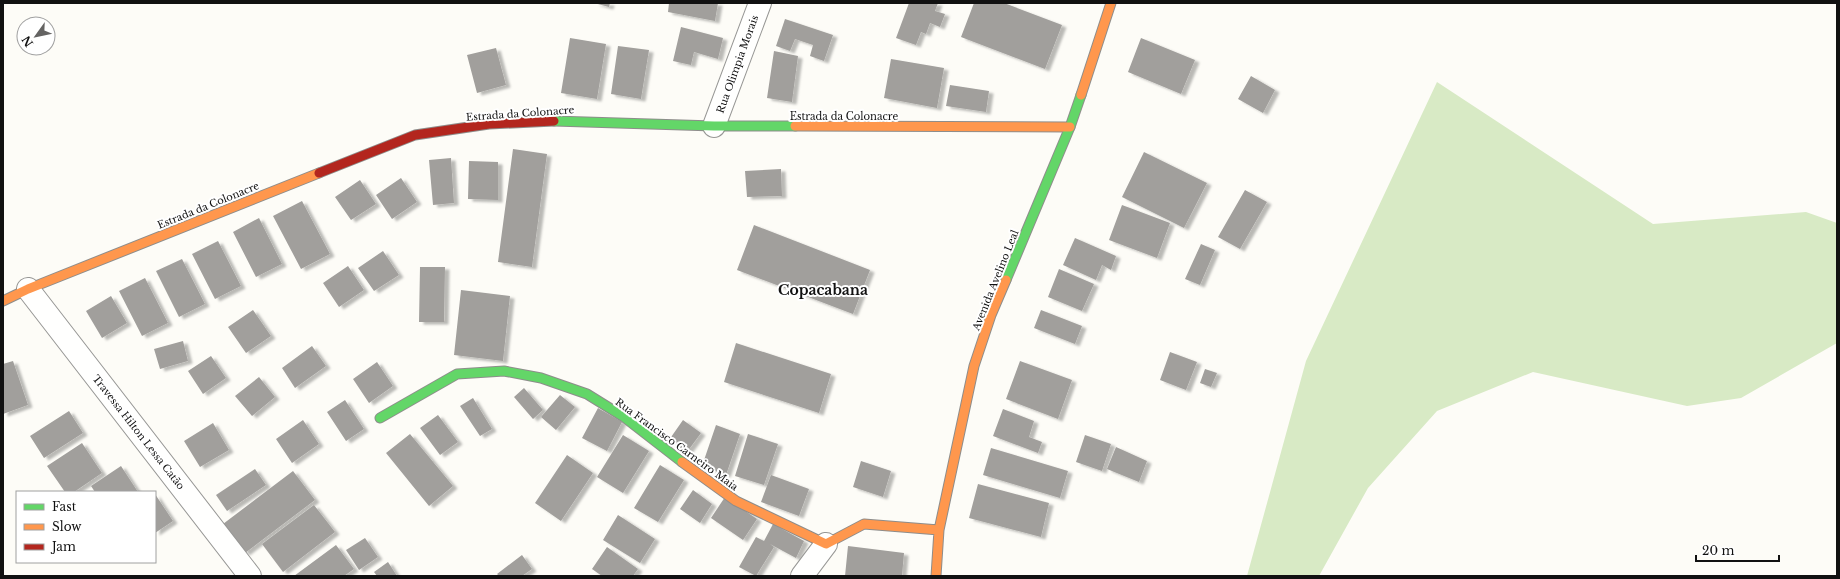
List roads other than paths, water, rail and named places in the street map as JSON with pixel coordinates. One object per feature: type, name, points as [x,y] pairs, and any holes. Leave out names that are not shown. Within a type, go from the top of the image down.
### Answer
[{"type":"street","name":"Rua Olimpia Morais","points":[[714,126],[760,3]]},
{"type":"street","name":"Avenida Avelino Leal","points":[[936,576],[940,530],[974,366],[986,329],[1070,127],[1111,3]]},
{"type":"street","name":"Estrada da Colonacre","points":[[3,301],[28,289],[415,135],[489,124],[565,120],[714,126],[1070,127]]},
{"type":"street","name":"Travessa Hilton Lessa Catão","points":[[28,289],[250,576]]},
{"type":"street","name":"Rua Francisco Carneiro Maia","points":[[380,418],[457,374],[504,371],[541,378],[587,394],[624,417],[684,464],[736,501],[826,544]]},
{"type":"street","points":[[802,576],[826,544],[864,524],[940,530]]},
{"type":"district","name":"Copacabana","points":[[823,290]]}]
